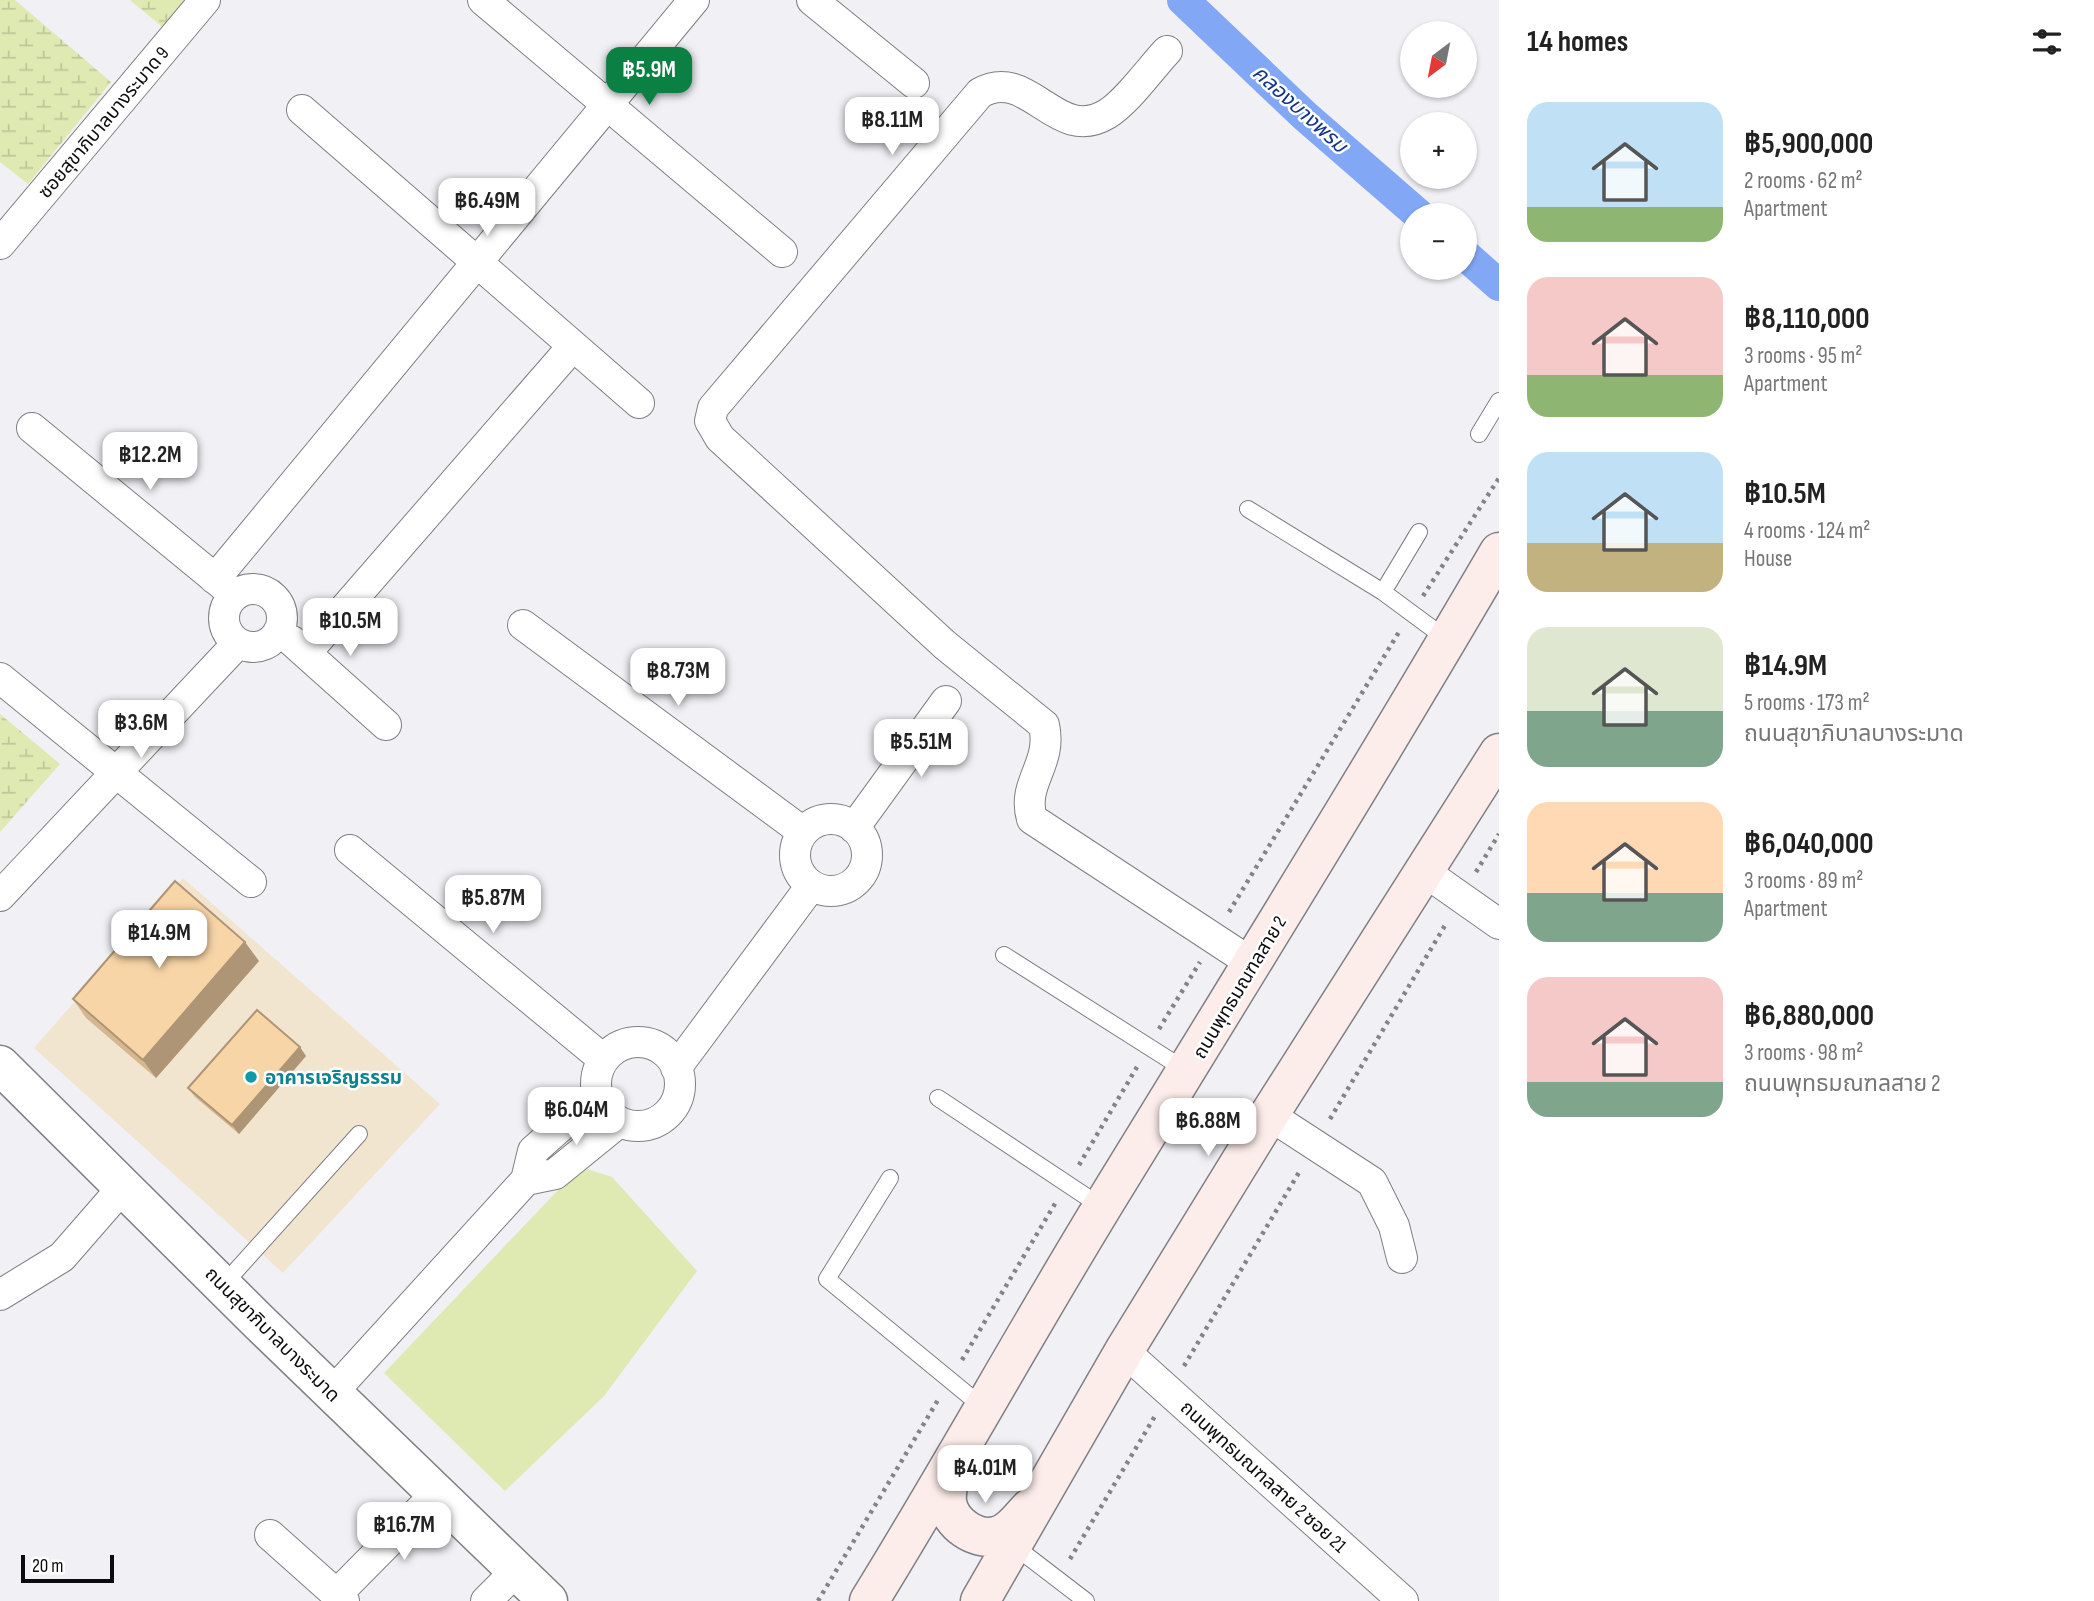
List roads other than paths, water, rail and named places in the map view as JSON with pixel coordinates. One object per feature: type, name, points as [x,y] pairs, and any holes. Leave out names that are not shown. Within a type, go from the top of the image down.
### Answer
[{"type":"main road","name":"ถนนพุทธมณฑลสาย 2","points":[[869,1601],[951,1469],[1102,1207],[1253,964],[1499,552]]},
{"type":"main road","points":[[980,1601],[1034,1504],[1269,1115],[1499,753]]},
{"type":"main road","points":[[951,1469],[947,1501],[952,1518],[980,1536],[996,1536],[1011,1529],[1034,1504]]},
{"type":"street","name":"ซอยสุขาภิบาลบางระมาด 9","points":[[0,244],[205,0]]},
{"type":"street","points":[[483,0],[782,252]]},
{"type":"street","points":[[225,587],[477,262],[694,0]]},
{"type":"street","points":[[812,0],[914,83]]},
{"type":"street","points":[[1167,51],[1108,114],[1091,121],[1073,122],[1012,86],[993,85],[979,93],[713,408],[710,421],[720,438],[945,645],[1044,724],[1048,741],[1044,761],[1029,794],[1032,819],[1253,964]]},
{"type":"street","points":[[302,110],[639,403]]},
{"type":"street","points":[[306,653],[573,346]]},
{"type":"street","points":[[32,428],[225,587],[253,589],[270,595],[281,610],[280,630],[267,644],[257,647],[238,643],[226,629],[229,602],[225,587]]},
{"type":"street","points":[[523,625],[803,832]]},
{"type":"street","points":[[280,630],[386,724]]},
{"type":"street","points":[[0,896],[238,643]]},
{"type":"street","points":[[0,678],[251,882]]},
{"type":"street","points":[[855,828],[946,701]]},
{"type":"street","points":[[828,820],[842,821],[855,828],[863,838],[867,851],[866,865],[860,877],[850,886],[837,891],[824,891],[811,886],[797,867],[795,854],[803,832],[814,823],[828,820]]},
{"type":"street","points":[[350,850],[603,1059]]},
{"type":"street","points":[[1425,872],[1499,923]]},
{"type":"street","points":[[676,1068],[811,886]]},
{"type":"street","points":[[642,1042],[656,1046],[676,1068],[679,1093],[667,1115],[644,1126],[619,1122],[605,1111],[596,1095],[596,1076],[603,1059],[614,1049],[642,1042]]},
{"type":"street","name":"ถนนสุขาภิบาลบางระมาด","points":[[0,1065],[515,1572],[548,1601]]},
{"type":"street","points":[[332,1392],[526,1180],[533,1151],[596,1095]]},
{"type":"street","points":[[1269,1115],[1372,1182],[1394,1226],[1402,1258]]},
{"type":"street","points":[[526,1180],[555,1174],[619,1122]]},
{"type":"street","points":[[0,1296],[62,1257],[123,1187]]},
{"type":"street","name":"ถนนพุทธมณฑลสาย 2 ซอย 21","points":[[1125,1351],[1403,1601]]},
{"type":"street","points":[[270,1535],[341,1598],[436,1494]]},
{"type":"street","points":[[486,1601],[515,1572]]},
{"type":"lane","points":[[1479,434],[1499,401]]},
{"type":"lane","points":[[1248,509],[1383,592],[1448,640]]},
{"type":"lane","points":[[1383,592],[1419,532]]},
{"type":"lane","points":[[1004,955],[1187,1070]]},
{"type":"lane","points":[[938,1098],[1102,1207]]},
{"type":"lane","points":[[223,1284],[359,1134]]},
{"type":"lane","points":[[890,1178],[827,1279],[985,1409]]},
{"type":"lane","points":[[1013,1545],[1086,1601]]},
{"type":"waterway","name":"คลองบางพรม","points":[[1183,0],[1305,116],[1405,203]]},
{"type":"waterway","name":"คลองบางพรม","points":[[1477,266],[1499,285]]},
{"type":"place","name":"อาคารเจริญธรรม","points":[[251,1077]]}]
